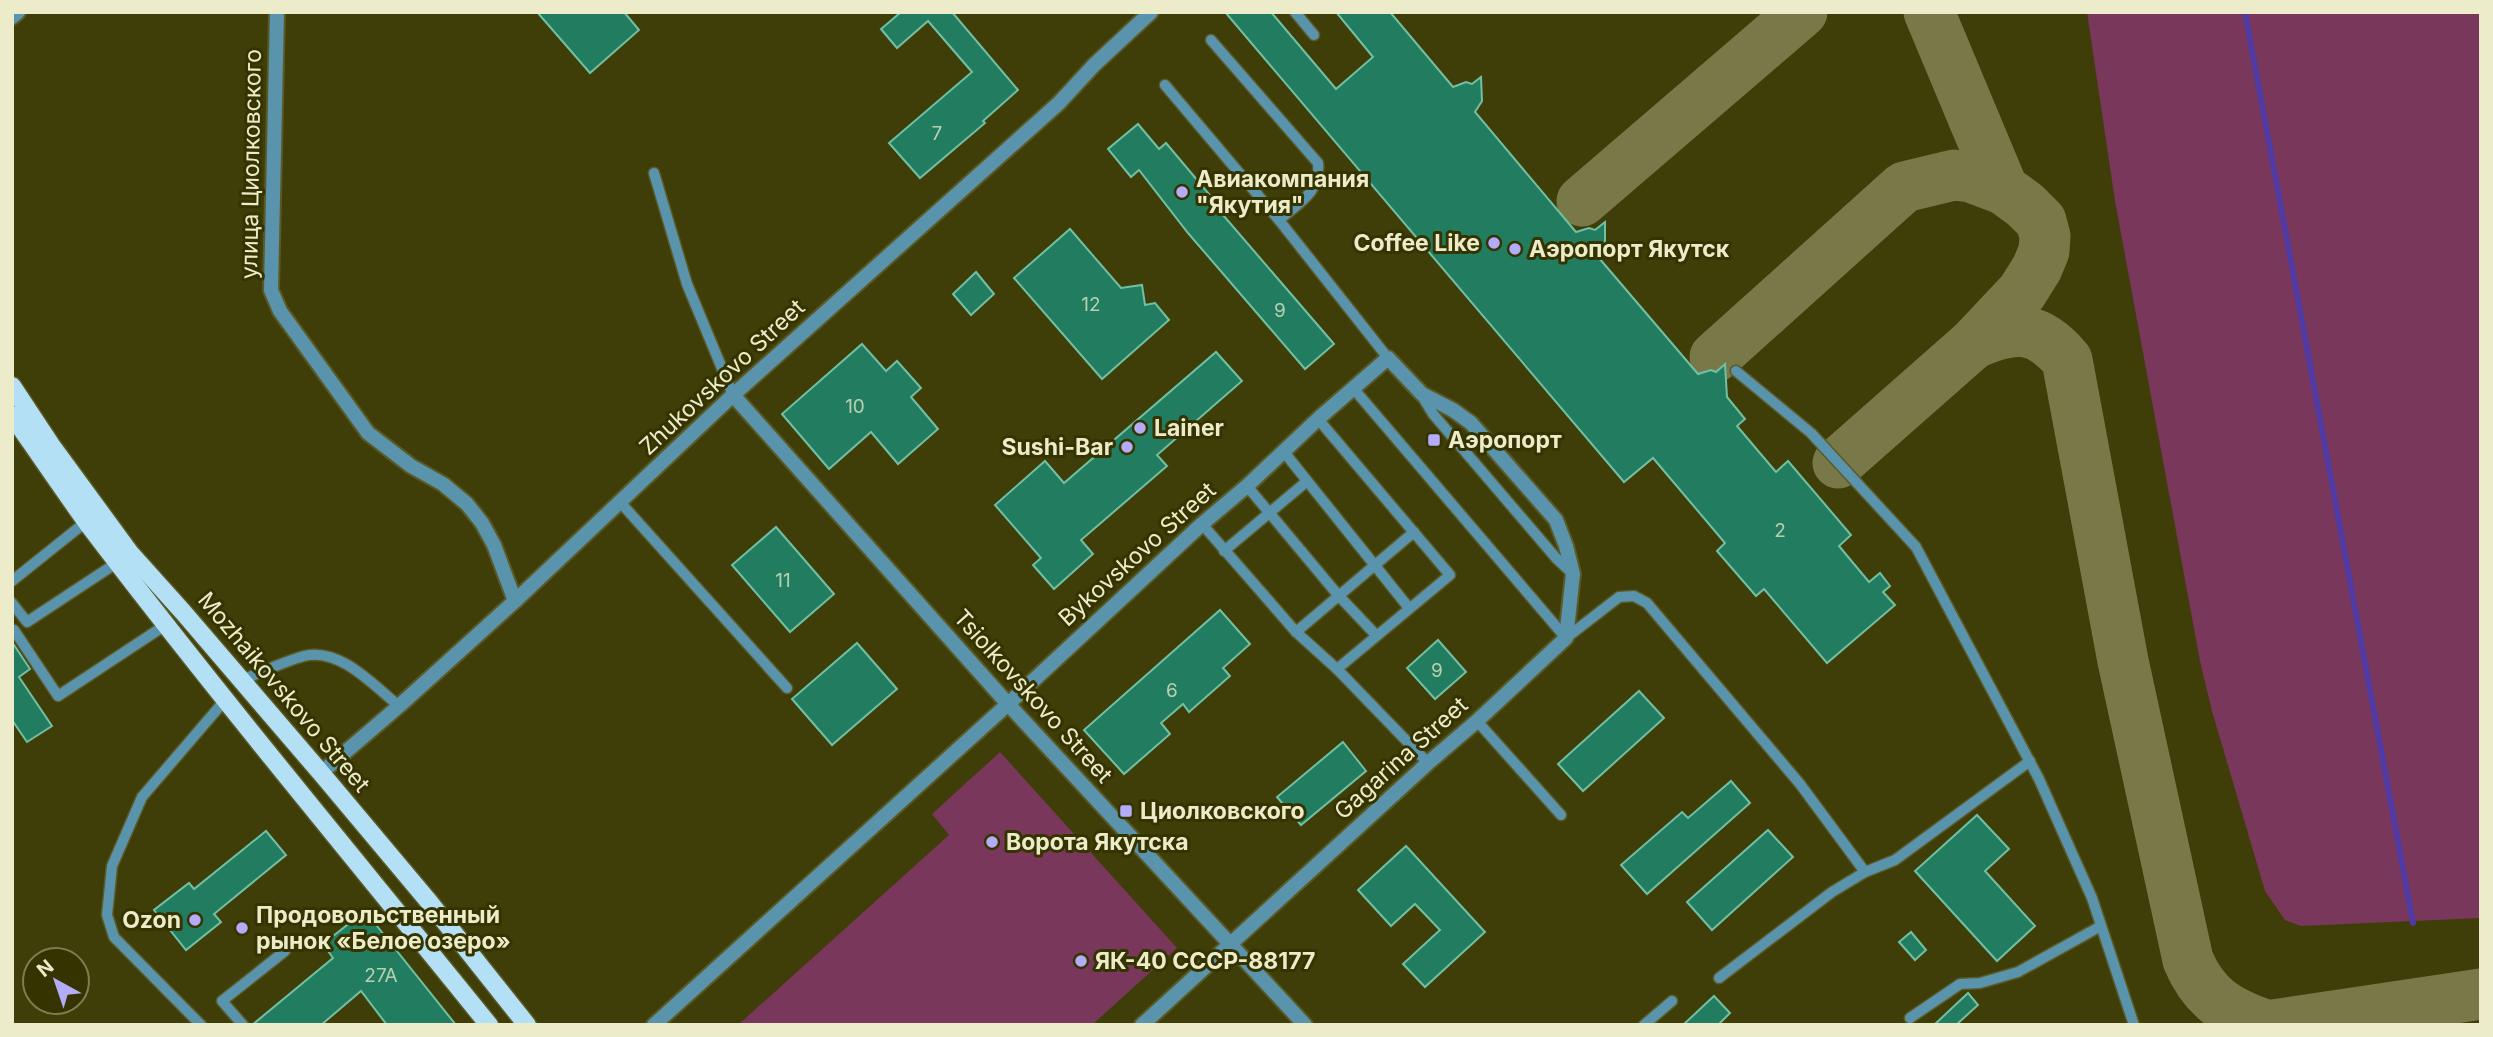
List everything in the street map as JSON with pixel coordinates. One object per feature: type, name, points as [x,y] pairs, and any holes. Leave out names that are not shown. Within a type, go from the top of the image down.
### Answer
[{"type":"main road","name":"Mozhaikovskovo Street","points":[[12,386],[130,553],[321,773],[430,903],[527,1025]]},
{"type":"main road","points":[[12,415],[118,562],[489,1025]]},
{"type":"street","points":[[12,17],[18,12]]},
{"type":"street","name":"улица Циолковского","points":[[277,12],[271,290],[280,311],[369,433],[411,466],[443,484],[467,504],[482,523],[494,545],[515,601]]},
{"type":"street","name":"Zhukovskovo Street","points":[[321,773],[515,601],[733,395],[1059,103],[1094,65],[1151,12]]},
{"type":"street","points":[[1388,358],[1422,394],[1471,423],[1556,520],[1573,574],[1566,638]]},
{"type":"street","name":"Bykovskovo Street","points":[[654,1025],[1202,524],[1388,358]]},
{"type":"street","name":"Tsiolkovskovo Street","points":[[733,395],[1008,704],[1305,1025]]},
{"type":"street","name":"Gagarina Street","points":[[1142,1025],[1566,638]]},
{"type":"lane","points":[[1295,12],[1314,35]]},
{"type":"lane","points":[[1211,40],[1318,163],[1319,176],[1311,193],[1279,220]]},
{"type":"lane","points":[[1166,85],[1279,220],[1388,358]]},
{"type":"lane","points":[[654,173],[687,284],[733,395]]},
{"type":"lane","points":[[1736,371],[1811,433],[1916,547],[2030,761],[2092,898],[2134,1025]]},
{"type":"lane","points":[[1353,388],[1566,638],[1619,597],[1634,596],[1647,603],[1800,784],[1865,872]]},
{"type":"lane","points":[[1422,394],[1433,414],[1556,558],[1573,574]]},
{"type":"lane","points":[[1318,419],[1450,575],[1337,669]]},
{"type":"lane","points":[[1284,452],[1409,608]]},
{"type":"lane","points":[[1224,551],[1306,482]]},
{"type":"lane","points":[[1247,486],[1338,596],[1376,635]]},
{"type":"lane","points":[[620,502],[787,688]]},
{"type":"lane","points":[[12,581],[86,521]]},
{"type":"lane","points":[[1202,524],[1296,632],[1337,669],[1428,763]]},
{"type":"lane","points":[[1296,632],[1414,532]]},
{"type":"lane","points":[[118,562],[13,630],[58,696],[167,624]]},
{"type":"lane","points":[[12,603],[27,622]]},
{"type":"lane","points":[[242,680],[307,655],[328,656],[347,664],[399,706]]},
{"type":"lane","points":[[201,1025],[114,937],[107,915],[112,866],[142,797],[226,699]]},
{"type":"lane","points":[[1477,721],[1561,815]]},
{"type":"lane","points":[[1719,978],[1832,892],[1865,872],[1895,860],[2030,761]]},
{"type":"lane","points":[[1910,1018],[1960,984],[1980,983],[2018,972],[2101,926]]},
{"type":"lane","points":[[243,1025],[222,1001],[285,951]]},
{"type":"lane","points":[[1644,1025],[1672,1001]]},
{"type":"shaded area","points":[[2087,12],[2481,12],[2481,918],[2301,926],[2285,920],[2265,891],[2200,661],[2115,201]]},
{"type":"shaded area","name":"Ворота Якутска","points":[[1000,752],[1177,948],[1092,1025],[738,1025],[949,835],[932,814]]},
{"type":"building","points":[[537,12],[624,12],[639,30],[590,73]]},
{"type":"building","points":[[901,12],[952,12],[1018,90],[983,121],[985,123],[920,178],[889,143],[972,72],[928,21],[897,48],[881,29]]},
{"type":"building","name":"Аэропорт Якутск","points":[[1225,12],[1271,12],[1336,89],[1373,57],[1336,12],[1390,12],[1453,87],[1466,82],[1472,84],[1481,77],[1482,101],[1475,112],[1576,232],[1589,228],[1595,230],[1605,222],[1605,247],[1599,258],[1698,374],[1711,370],[1716,372],[1725,364],[1727,397],[1745,419],[1737,426],[1776,472],[1788,461],[1851,535],[1839,546],[1869,582],[1880,573],[1890,586],[1883,592],[1895,605],[1827,663],[1764,589],[1756,596],[1717,551],[1725,543],[1653,458],[1624,482]]},
{"type":"building","points":[[1138,124],[1159,149],[1166,143],[1219,206],[1217,208],[1334,344],[1305,369],[1188,233],[1139,170],[1131,177],[1108,149]]},
{"type":"building","points":[[1070,229],[1121,288],[1142,285],[1145,305],[1155,303],[1169,320],[1102,379],[1014,278]]},
{"type":"building","points":[[976,272],[994,294],[971,315],[953,294]]},
{"type":"building","points":[[862,344],[886,371],[897,361],[921,388],[911,397],[938,429],[898,464],[871,432],[829,469],[782,414]]},
{"type":"building","points":[[1216,352],[1242,381],[1157,455],[1167,466],[1081,540],[1093,554],[1054,589],[1033,565],[1041,558],[995,505],[1045,461],[1064,483]]},
{"type":"building","points":[[776,527],[834,594],[790,632],[732,565]]},
{"type":"building","points":[[1220,610],[1250,644],[1223,668],[1230,676],[1189,712],[1183,704],[1161,723],[1170,734],[1124,774],[1084,730]]},
{"type":"building","points":[[1438,640],[1466,672],[1435,699],[1407,668]]},
{"type":"building","points":[[12,642],[30,669],[19,677],[52,726],[27,742],[12,720]]},
{"type":"building","points":[[857,643],[897,689],[832,745],[792,699]]},
{"type":"building","points":[[1639,691],[1664,718],[1583,791],[1558,764]]},
{"type":"building","points":[[1343,742],[1366,771],[1301,825],[1277,797]]},
{"type":"building","points":[[1731,781],[1750,803],[1647,894],[1621,865],[1682,812],[1688,818]]},
{"type":"building","points":[[1977,815],[2009,849],[1985,871],[2035,926],[1997,961],[1915,871]]},
{"type":"building","points":[[1768,830],[1793,857],[1712,930],[1687,902]]},
{"type":"building","points":[[266,831],[286,855],[214,914],[221,922],[186,950],[154,910],[189,883],[194,889]]},
{"type":"building","points":[[1406,846],[1485,932],[1425,987],[1403,964],[1440,930],[1415,904],[1391,926],[1358,890]]},
{"type":"building","points":[[365,911],[456,1025],[387,1025],[361,991],[321,1025],[252,1025],[333,958],[323,944]]},
{"type":"building","points":[[1911,932],[1926,950],[1915,960],[1899,942]]},
{"type":"building","points":[[1968,993],[1978,1005],[1956,1025],[1934,1025]]},
{"type":"building","points":[[1714,996],[1730,1013],[1718,1025],[1683,1025]]},
{"type":"waterway","points":[[2245,12],[2413,923]]},
{"type":"taxiway","points":[[1582,201],[1802,12]]},
{"type":"taxiway","points":[[1838,463],[1973,344],[2022,292],[2044,251],[2045,236],[2041,221],[2003,189],[1929,12]]},
{"type":"taxiway","points":[[1715,357],[1904,187],[1954,175],[1971,177],[2003,189]]},
{"type":"taxiway","points":[[1973,344],[2000,334],[2024,332],[2045,340],[2067,360],[2123,661],[2188,960],[2201,984],[2218,1002],[2239,1015],[2265,1025]]},
{"type":"taxiway","points":[[2273,1025],[2481,994]]},
{"type":"place","name":"Авиакомпания \"Якутия\"","points":[[1182,192]]},
{"type":"place","name":"Coffee Like","points":[[1494,243]]},
{"type":"place","name":"Аэропорт Якутск","points":[[1515,249]]},
{"type":"place","name":"Lainer","points":[[1140,428]]},
{"type":"place","name":"Аэропорт","points":[[1434,440]]},
{"type":"place","name":"Sushi-Bar","points":[[1127,447]]},
{"type":"place","name":"Циолковского","points":[[1126,811]]},
{"type":"place","name":"Ворота Якутска","points":[[992,842]]},
{"type":"place","name":"Ozon","points":[[195,920]]},
{"type":"place","name":"Продовольственный рынок «Белое озеро»","points":[[242,928]]},
{"type":"place","name":"ЯК-40 СССР-88177","points":[[1081,961]]}]
